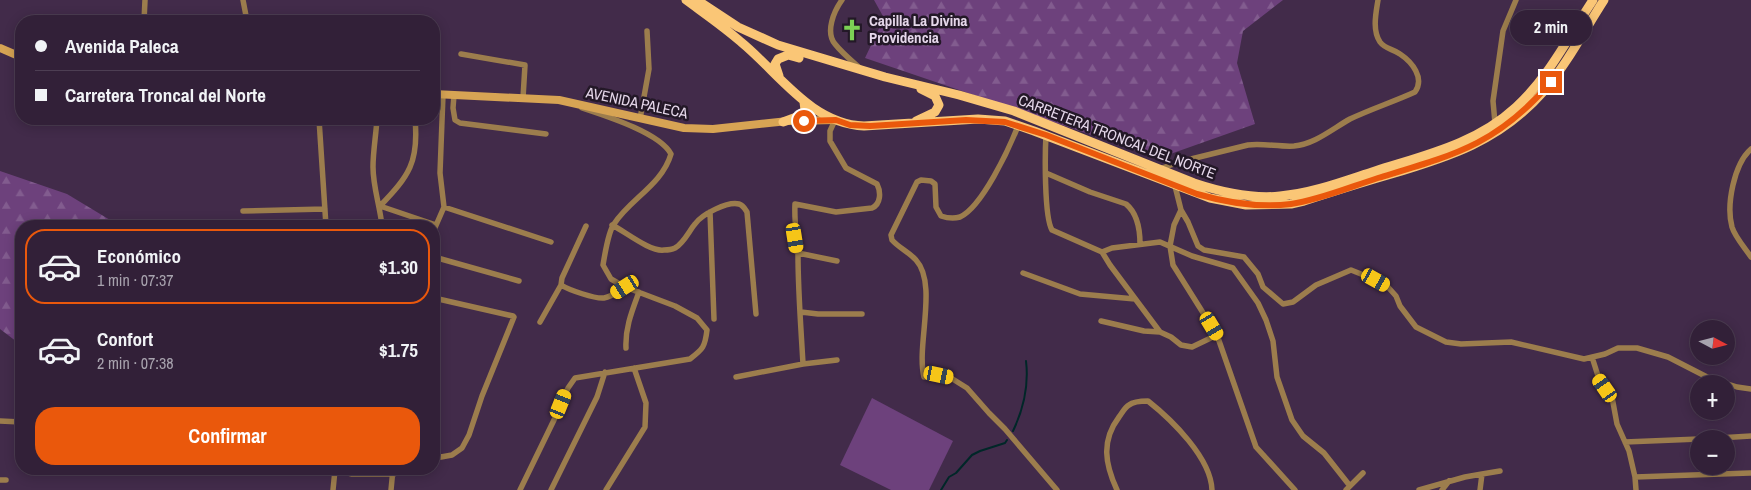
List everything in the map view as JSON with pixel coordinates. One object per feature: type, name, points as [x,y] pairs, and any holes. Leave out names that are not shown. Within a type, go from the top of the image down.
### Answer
[{"type":"main road","name":"CARRETERA TRONCAL DEL NORTE","points":[[686,0],[742,42],[804,102],[836,120],[857,126],[990,120],[1005,122],[1046,135],[1210,198],[1256,205],[1290,204],[1451,156],[1484,140],[1524,111],[1551,82],[1604,0]]},
{"type":"main road","name":"CARRETERA TRONCAL DEL NORTE","points":[[697,0],[714,13],[738,27],[778,45],[885,77],[959,95],[1034,118],[1194,183],[1245,195],[1279,196],[1315,190],[1426,156],[1462,143],[1495,123],[1514,109],[1543,78],[1593,0]]},
{"type":"main road","points":[[0,48],[15,54]]},
{"type":"main road","points":[[780,79],[775,64],[780,57],[788,55],[847,70],[885,77]]},
{"type":"main road","points":[[903,81],[935,96],[939,105],[935,112],[909,124]]},
{"type":"main road","name":"AVENIDA PALECA","points":[[440,95],[559,100],[684,128],[713,129],[783,122],[836,120]]},
{"type":"main road","points":[[783,122],[802,115],[805,110],[804,102]]},
{"type":"street","points":[[144,15],[145,0]]},
{"type":"street","points":[[243,0],[246,15]]},
{"type":"street","points":[[842,0],[834,14],[831,36],[834,43],[862,70]]},
{"type":"street","points":[[1159,169],[1248,145],[1294,146],[1305,143],[1319,138],[1374,108],[1415,92],[1419,86],[1419,76],[1409,61],[1380,42],[1376,32],[1378,0]]},
{"type":"street","points":[[1495,123],[1493,101],[1503,31],[1516,0]]},
{"type":"street","points":[[640,119],[649,69],[647,31]]},
{"type":"street","points":[[461,54],[525,65],[523,98]]},
{"type":"street","points":[[438,220],[444,207],[440,173],[443,95]]},
{"type":"street","points":[[454,95],[453,108],[455,120],[460,123],[546,134]]},
{"type":"street","points":[[520,490],[575,378],[690,359],[703,350],[707,330],[697,318],[675,306],[625,287],[610,279],[603,265],[612,225],[660,176],[671,154],[667,147],[650,136],[559,100]]},
{"type":"street","points":[[803,364],[797,272],[798,253],[794,220],[795,204],[836,212],[872,208],[879,202],[879,188],[877,184],[846,168],[830,141],[830,131],[836,120]]},
{"type":"street","points":[[319,125],[326,220]]},
{"type":"street","points":[[376,125],[373,166],[375,189],[381,220]]},
{"type":"street","points":[[380,206],[406,177],[413,162],[417,139],[416,125]]},
{"type":"street","points":[[1018,126],[997,171],[974,204],[961,216],[947,218],[941,216],[936,207],[934,184],[931,181],[921,180],[917,182],[891,236],[892,240],[916,260],[922,269],[925,288],[925,332],[920,364],[924,377],[939,375],[951,378],[967,388],[1057,490]]},
{"type":"street","points":[[1046,135],[1048,220],[1052,230],[1102,252],[1160,332]]},
{"type":"street","points":[[1751,149],[1741,162],[1734,181],[1730,210],[1732,228],[1751,256]]},
{"type":"street","points":[[1046,173],[1130,207],[1136,218],[1140,244]]},
{"type":"street","points":[[1175,186],[1181,210],[1198,246],[1204,250],[1244,257],[1258,274],[1263,287],[1283,304],[1293,302],[1316,285],[1351,270],[1387,286],[1396,296],[1400,306],[1416,327],[1446,342],[1461,344],[1511,342],[1584,359],[1606,354],[1618,348],[1637,348],[1668,357],[1709,378],[1737,387],[1751,389]]},
{"type":"street","points":[[612,225],[652,249],[662,251],[675,248],[690,232],[696,222],[721,206],[738,204],[744,207],[747,212],[756,314]]},
{"type":"street","points":[[380,206],[417,220]]},
{"type":"street","points":[[444,207],[551,242]]},
{"type":"street","points":[[243,211],[325,209]]},
{"type":"street","points":[[1181,210],[1174,225],[1170,246],[1173,265],[1217,335],[1256,447],[1295,490]]},
{"type":"street","points":[[710,212],[714,319]]},
{"type":"street","points":[[540,322],[562,285],[562,278],[586,226]]},
{"type":"street","points":[[1102,252],[1112,248],[1160,242],[1192,256],[1233,268],[1258,303],[1266,320],[1273,341],[1277,377],[1292,420],[1303,436],[1324,453],[1348,488],[1363,473]]},
{"type":"street","points":[[798,253],[838,260]]},
{"type":"street","points":[[440,259],[518,281]]},
{"type":"street","points":[[1023,273],[1080,294],[1135,299]]},
{"type":"street","points":[[562,285],[601,298],[625,287]]},
{"type":"street","points":[[626,348],[627,327],[639,292]]},
{"type":"street","points":[[440,299],[514,317],[482,396],[469,435],[462,448],[452,456],[440,457]]},
{"type":"street","points":[[801,312],[862,314]]},
{"type":"street","points":[[1101,322],[1144,331],[1160,332],[1171,337],[1181,345],[1192,347],[1217,335]]},
{"type":"street","points":[[1592,357],[1599,379],[1612,398],[1617,424],[1629,451],[1636,490]]},
{"type":"street","points":[[736,377],[803,364],[837,360]]},
{"type":"street","points":[[606,490],[645,427],[646,403],[634,368]]},
{"type":"street","points":[[551,490],[598,396],[605,372]]},
{"type":"street","points":[[1117,490],[1106,459],[1106,445],[1114,423],[1127,406],[1148,400],[1175,425],[1202,460],[1212,481],[1212,490]]},
{"type":"street","points":[[0,421],[15,422]]},
{"type":"street","points":[[1735,437],[1751,436]]},
{"type":"street","points":[[1625,442],[1690,439]]},
{"type":"street","points":[[1419,490],[1449,481],[1500,471]]},
{"type":"street","points":[[1635,477],[1750,473]]},
{"type":"street","points":[[1480,490],[1482,474]]},
{"type":"street","points":[[333,490],[334,475]]},
{"type":"street","points":[[390,490],[393,475]]},
{"type":"street","points":[[1442,490],[1449,481]]},
{"type":"green space","points":[[874,0],[1283,0],[1243,31],[1237,63],[1255,124],[1159,158],[865,58],[884,18]]},
{"type":"green space","points":[[0,171],[67,194],[110,220],[15,220],[15,340],[0,329]]},
{"type":"green space","points":[[872,398],[953,441],[929,490],[891,490],[840,465]]},
{"type":"waterway","points":[[1013,431],[1025,397],[1026,361]]},
{"type":"waterway","points":[[941,490],[949,477],[956,473],[972,455],[1005,443],[1007,440]]},
{"type":"place","name":"Capilla La Divina Providencia","points":[[852,30]]},
{"type":"route","points":[[804,121],[836,120],[857,126],[966,120],[1005,122],[1046,135],[1197,194],[1221,201],[1246,205],[1275,205],[1304,201],[1451,156],[1484,140],[1511,122],[1551,82]]}]
